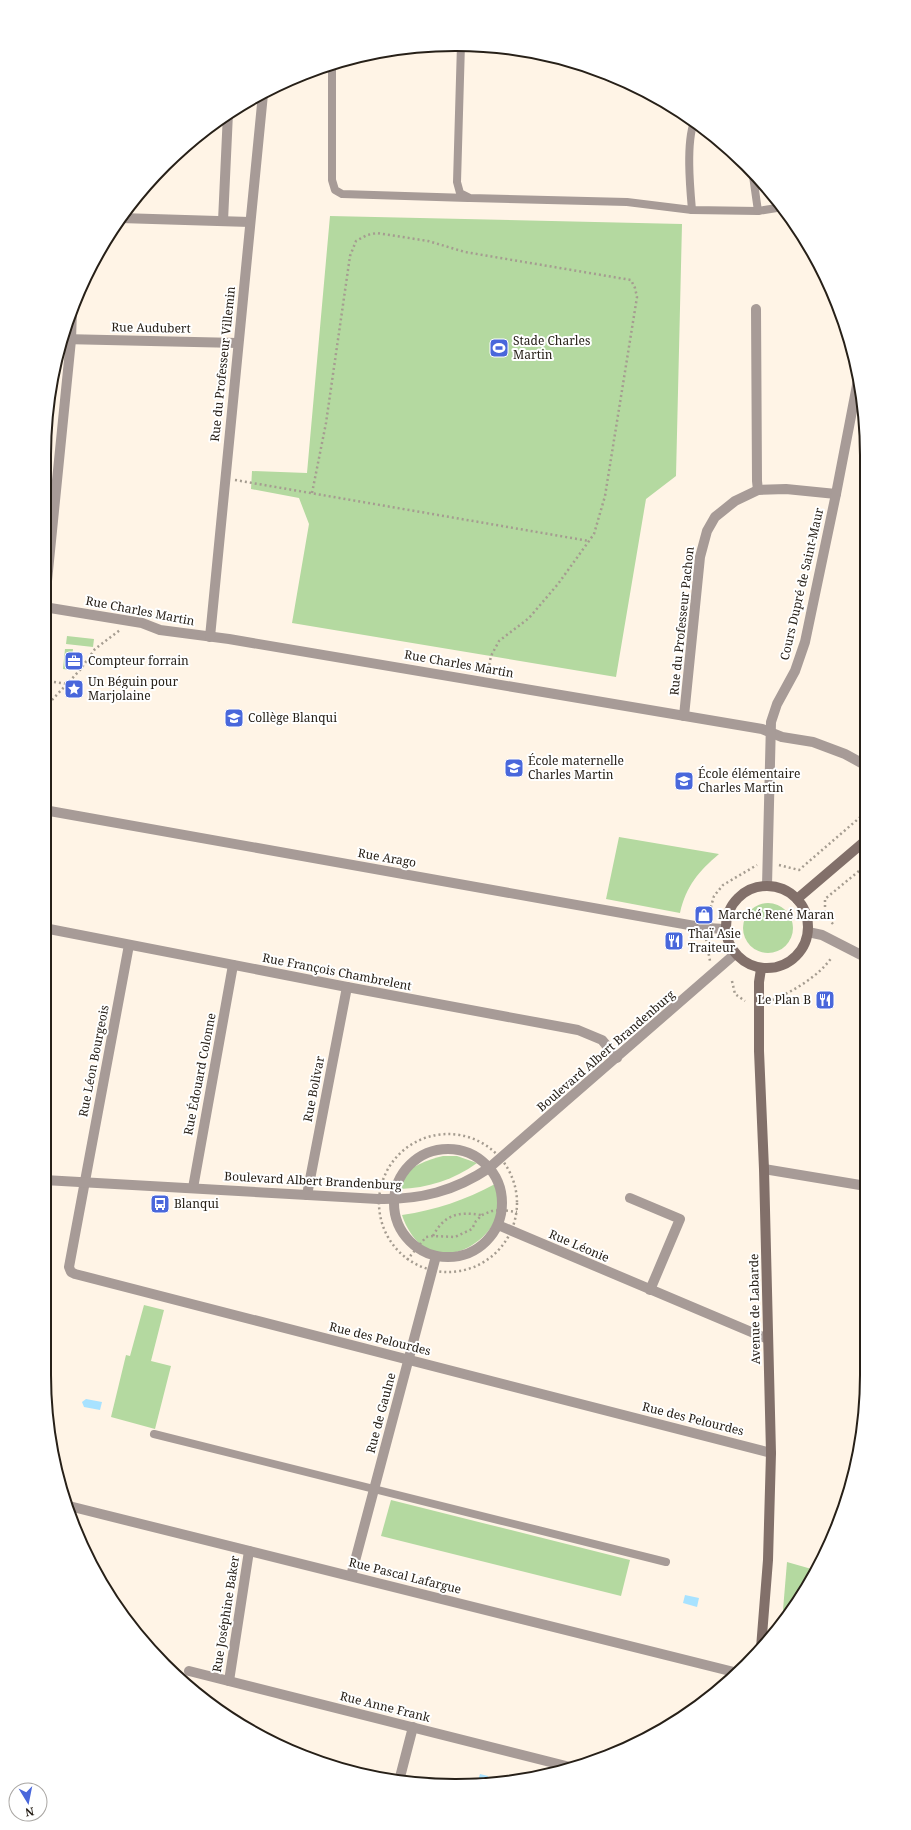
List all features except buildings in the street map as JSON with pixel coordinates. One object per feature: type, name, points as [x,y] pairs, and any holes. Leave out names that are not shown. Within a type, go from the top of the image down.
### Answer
[{"type":"main road","points":[[797,899],[860,845]]},
{"type":"main road","points":[[767,886],[783,890],[797,899],[804,909],[808,920],[808,932],[805,945],[797,956],[787,964],[774,968],[761,968],[742,961],[735,954],[728,942],[725,929],[727,916],[733,904],[742,894],[754,888],[767,886]]},
{"type":"main road","name":"Avenue de Labarde","points":[[761,968],[759,982],[759,1051],[764,1169],[771,1453],[768,1560],[762,1639]]},
{"type":"street","name":"Rue du Professeur Villemin","points":[[210,637],[262,100]]},
{"type":"street","points":[[223,221],[228,121]]},
{"type":"street","points":[[128,218],[250,222]]},
{"type":"street","points":[[756,309],[758,490]]},
{"type":"street","name":"Rue Audubert","points":[[68,339],[238,343]]},
{"type":"street","points":[[51,526],[66,346]]},
{"type":"street","name":"Cours Dupré de Saint-Maur","points":[[767,886],[772,722],[777,704],[795,671],[805,642],[855,394]]},
{"type":"street","name":"Rue du Professeur Pachon","points":[[684,716],[700,557],[707,531],[715,517],[735,501],[758,490],[786,489],[836,494]]},
{"type":"street","name":"Rue Charles Martin","points":[[51,609],[142,623],[160,630],[229,638],[762,729],[782,737],[813,742],[845,754],[860,762]]},
{"type":"street","name":"Rue Arago","points":[[51,811],[706,928],[725,929]]},
{"type":"street","name":"Rue François Chambrelent","points":[[51,929],[578,1030],[602,1040],[617,1058]]},
{"type":"street","points":[[808,932],[822,935],[860,954]]},
{"type":"street","name":"Rue Léon Bourgeois","points":[[85,1182],[129,945]]},
{"type":"street","name":"Boulevard Albert Brandenburg","points":[[51,1180],[378,1200],[420,1197],[444,1191],[468,1181],[490,1168],[735,954]]},
{"type":"street","name":"Rue Édouard Colonne","points":[[193,1188],[234,965]]},
{"type":"street","name":"Rue Bolivar","points":[[307,1195],[347,987]]},
{"type":"street","points":[[448,1149],[460,1150],[471,1154],[490,1168],[500,1188],[502,1210],[498,1225],[491,1236],[482,1245],[472,1251],[454,1256],[436,1256],[418,1248],[402,1232],[394,1211],[394,1200],[400,1177],[407,1168],[426,1154],[448,1149]]},
{"type":"street","points":[[764,1169],[860,1185]]},
{"type":"street","name":"Rue des Pelourdes","points":[[85,1182],[69,1267],[71,1272],[75,1274],[771,1453]]},
{"type":"street","points":[[630,1198],[680,1219],[650,1290]]},
{"type":"street","name":"Rue Léonie","points":[[498,1225],[511,1232],[768,1339]]},
{"type":"street","name":"Rue de Gaulne","points":[[351,1576],[436,1256]]},
{"type":"street","name":"Rue Pascal Lafargue","points":[[73,1507],[731,1671]]},
{"type":"street","name":"Rue Joséphine Baker","points":[[229,1681],[249,1551]]},
{"type":"street","name":"Rue Anne Frank","points":[[189,1671],[562,1765]]},
{"type":"street","points":[[400,1776],[413,1727]]},
{"type":"lane","points":[[460,51],[457,182],[460,193],[470,198]]},
{"type":"lane","points":[[332,70],[332,172],[335,190],[342,194],[627,202],[692,210],[758,211],[775,208]]},
{"type":"lane","points":[[692,128],[690,137],[690,188],[692,210]]},
{"type":"lane","points":[[754,182],[758,211]]},
{"type":"lane","points":[[154,1434],[666,1562]]},
{"type":"path","points":[[312,493],[326,423],[350,256],[356,241],[367,235],[377,233],[421,240],[465,252],[630,280],[636,288],[637,297],[605,496],[594,534],[558,584],[529,618],[499,641],[491,656],[485,682]]},
{"type":"path","points":[[225,478],[589,541]]},
{"type":"path","points":[[52,700],[80,670],[95,649],[120,630]]},
{"type":"path","points":[[54,682],[67,684]]},
{"type":"path","points":[[777,865],[799,870],[860,817]]},
{"type":"path","points":[[707,920],[714,896],[723,885],[757,864]]},
{"type":"path","points":[[834,924],[825,915],[825,899],[860,870]]},
{"type":"path","points":[[705,934],[710,961]]},
{"type":"path","points":[[772,1000],[784,995],[813,976],[825,967],[832,957]]},
{"type":"path","points":[[732,981],[735,994],[745,1001]]},
{"type":"path","points":[[440,1135],[463,1136],[477,1140],[501,1158],[513,1178],[517,1195],[517,1212],[511,1232],[498,1252],[478,1266],[456,1272],[432,1271],[407,1260],[393,1246],[387,1238],[380,1219],[378,1200],[386,1171],[395,1158],[406,1148],[419,1140],[440,1135]]},
{"type":"path","points":[[432,1236],[440,1224],[455,1215],[472,1213],[482,1215],[502,1210],[517,1212]]},
{"type":"path","points":[[407,1260],[426,1237],[455,1237],[472,1229],[476,1221],[482,1215]]},
{"type":"green space","name":"Stade Charles Martin","points":[[330,216],[682,224],[676,476],[646,499],[616,677],[292,623],[309,524],[299,498],[251,489],[252,471],[307,473]]},
{"type":"green space","points":[[67,636],[94,639],[93,647],[66,644]]},
{"type":"green space","points":[[65,649],[73,649],[71,670],[63,669]]},
{"type":"green space","points":[[619,837],[719,854],[699,873],[694,880],[686,895],[680,913],[606,899]]},
{"type":"green space","points":[[773,903],[778,904],[786,910],[792,918],[792,938],[786,946],[778,952],[763,953],[758,952],[750,946],[744,938],[743,923],[744,918],[750,910],[758,904]]},
{"type":"green space","points":[[443,1156],[457,1156],[477,1163],[459,1174],[440,1182],[420,1187],[400,1189],[399,1181],[408,1171],[431,1159]]},
{"type":"green space","points":[[495,1184],[499,1204],[495,1220],[484,1236],[476,1243],[457,1252],[447,1254],[438,1253],[425,1248],[415,1239],[404,1221],[402,1215],[450,1204]]},
{"type":"green space","points":[[144,1305],[164,1310],[151,1361],[171,1366],[155,1429],[111,1417],[126,1355],[130,1356]]},
{"type":"green space","points":[[391,1500],[630,1560],[621,1596],[381,1536]]},
{"type":"green space","points":[[787,1562],[810,1569],[806,1577],[783,1612]]},
{"type":"water","points":[[86,1399],[102,1402],[100,1410],[84,1407],[82,1402]]},
{"type":"water","points":[[685,1595],[699,1598],[697,1607],[683,1603]]},
{"type":"water","points":[[480,1774],[488,1776],[488,1778],[479,1778]]},
{"type":"place","name":"Stade Charles Martin","points":[[499,348]]},
{"type":"place","name":"Compteur forrain","points":[[74,661]]},
{"type":"place","name":"Un Béguin pour Marjolaine","points":[[74,689]]},
{"type":"place","name":"Collège Blanqui","points":[[234,718]]},
{"type":"place","name":"École maternelle Charles Martin","points":[[514,768]]},
{"type":"place","name":"École élémentaire Charles Martin","points":[[684,781]]},
{"type":"place","name":"Marché René Maran","points":[[704,915]]},
{"type":"place","name":"Thaï Asie Traiteur","points":[[674,941]]},
{"type":"place","name":"Le Plan B","points":[[825,1000]]},
{"type":"place","name":"Blanqui","points":[[160,1204]]}]
